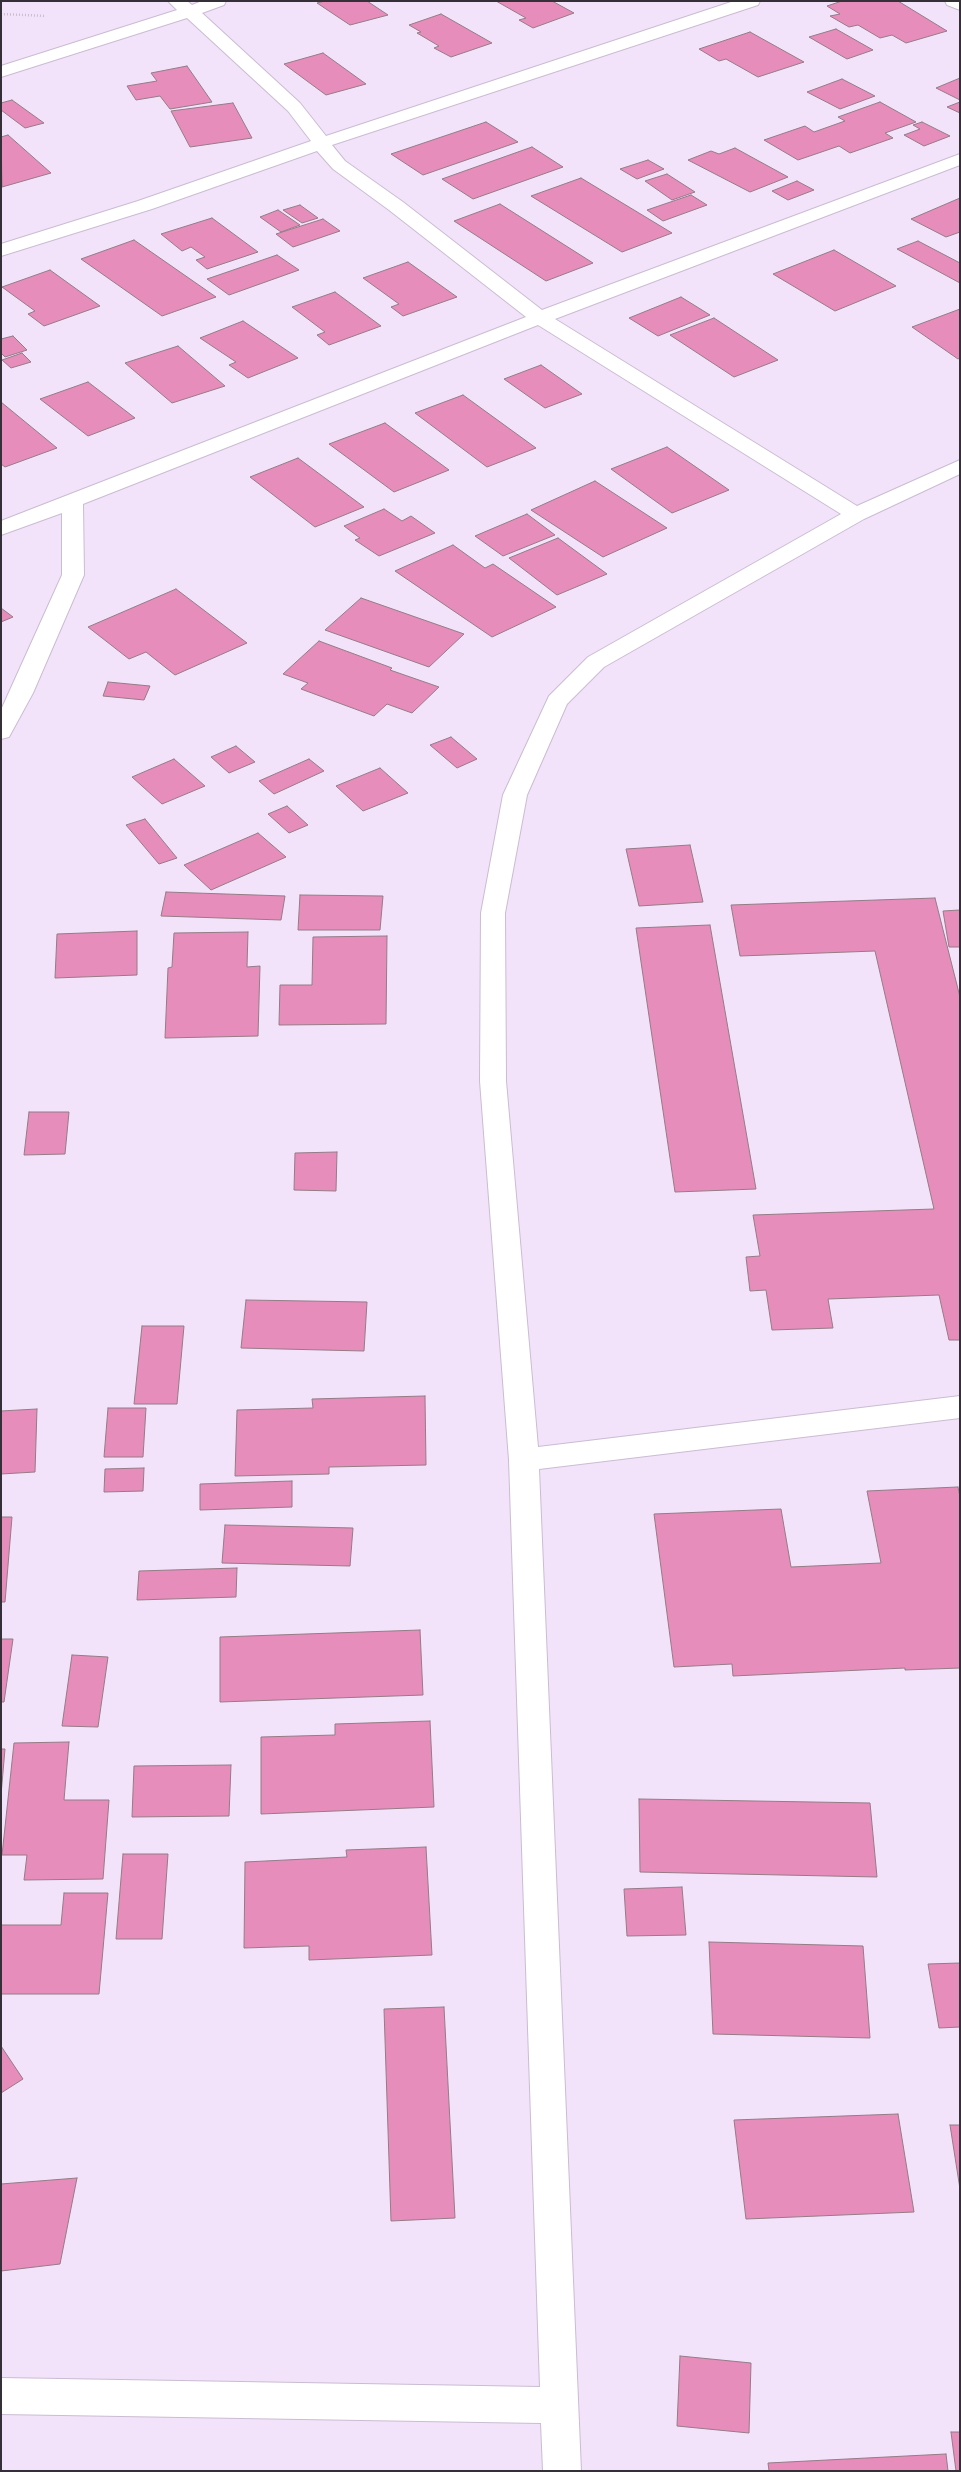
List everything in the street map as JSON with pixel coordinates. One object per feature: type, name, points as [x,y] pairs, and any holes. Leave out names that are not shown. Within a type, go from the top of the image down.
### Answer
[{"type":"street","points":[[1,72],[182,7],[218,1]]},
{"type":"street","points":[[1,250],[144,206],[322,143],[752,1]]},
{"type":"street","points":[[953,1],[960,5]]},
{"type":"street","points":[[182,7],[204,23],[294,107],[322,143],[328,155],[339,166],[396,206],[540,318],[856,514]]},
{"type":"street","points":[[1,529],[540,318],[960,159]]},
{"type":"street","points":[[562,2471],[558,2405],[524,1460],[493,1081],[494,913],[515,795],[557,701],[596,662],[856,514],[960,466]]},
{"type":"street","points":[[1,732],[22,693],[73,575],[72,502]]},
{"type":"street","points":[[524,1460],[960,1407]]},
{"type":"street","points":[[1,2396],[558,2405]]},
{"type":"building","points":[[325,1],[367,1],[388,15],[350,25],[317,3]]},
{"type":"building","points":[[496,1],[552,1],[574,13],[533,28],[519,20],[526,18]]},
{"type":"building","points":[[842,1],[898,1],[947,31],[906,43],[892,35],[880,38],[858,25],[849,27],[830,16],[840,14],[827,6]]},
{"type":"building","points":[[441,14],[492,43],[451,57],[434,48],[439,46],[417,33],[421,32],[409,25]]},
{"type":"building","points":[[836,29],[873,50],[847,59],[809,37]]},
{"type":"building","points":[[750,32],[804,62],[758,77],[726,59],[719,61],[699,49]]},
{"type":"building","points":[[323,53],[366,84],[326,95],[284,64]]},
{"type":"building","points":[[187,66],[212,102],[170,109],[160,96],[136,100],[127,86],[157,81],[151,73]]},
{"type":"building","points":[[960,78],[960,100],[936,88]]},
{"type":"building","points":[[842,79],[875,96],[840,109],[807,92]]},
{"type":"building","points":[[12,100],[44,123],[25,128],[1,110],[1,103]]},
{"type":"building","points":[[880,102],[916,122],[885,133],[893,138],[850,153],[839,146],[798,160],[764,140],[805,126],[814,132],[845,121],[838,117]]},
{"type":"building","points":[[960,102],[960,113],[947,107]]},
{"type":"building","points":[[233,103],[252,138],[190,147],[171,111]]},
{"type":"building","points":[[486,122],[518,142],[423,175],[391,154]]},
{"type":"building","points":[[922,122],[950,136],[924,146],[904,135],[920,129],[913,125]]},
{"type":"building","points":[[8,135],[51,173],[2,187],[1,137]]},
{"type":"building","points":[[532,147],[563,167],[473,199],[442,179]]},
{"type":"building","points":[[735,148],[788,177],[750,192],[688,160],[711,151],[719,154]]},
{"type":"building","points":[[648,160],[664,169],[637,179],[620,169]]},
{"type":"building","points":[[667,174],[695,192],[672,200],[645,181]]},
{"type":"building","points":[[581,178],[672,233],[622,252],[531,196]]},
{"type":"building","points":[[797,181],[814,190],[788,200],[772,191]]},
{"type":"building","points":[[691,195],[707,205],[663,221],[647,210]]},
{"type":"building","points":[[960,198],[960,232],[946,237],[911,219]]},
{"type":"building","points":[[500,204],[593,263],[546,281],[454,221]]},
{"type":"building","points":[[300,205],[318,218],[302,223],[283,210]]},
{"type":"building","points":[[278,210],[300,225],[281,232],[260,217]]},
{"type":"building","points":[[212,218],[258,252],[207,269],[196,260],[205,257],[191,247],[182,251],[161,234]]},
{"type":"building","points":[[323,219],[340,231],[293,247],[276,234]]},
{"type":"building","points":[[134,240],[216,297],[162,316],[81,259]]},
{"type":"building","points":[[918,241],[960,263],[960,283],[897,249]]},
{"type":"building","points":[[834,250],[896,286],[835,311],[773,274]]},
{"type":"building","points":[[277,255],[299,270],[229,295],[207,279]]},
{"type":"building","points":[[408,262],[457,297],[403,316],[391,307],[399,304],[363,278]]},
{"type":"building","points":[[50,270],[100,306],[44,326],[28,314],[35,311],[2,287]]},
{"type":"building","points":[[335,292],[381,326],[329,345],[317,335],[325,332],[292,307]]},
{"type":"building","points":[[681,297],[710,315],[658,336],[629,318]]},
{"type":"building","points":[[960,309],[960,358],[958,359],[912,327]]},
{"type":"building","points":[[714,318],[778,360],[734,377],[670,335]]},
{"type":"building","points":[[243,321],[298,358],[248,378],[229,365],[236,362],[200,338]]},
{"type":"building","points":[[13,336],[27,350],[5,357],[1,353],[1,339]]},
{"type":"building","points":[[178,346],[225,386],[172,403],[125,363]]},
{"type":"building","points":[[22,353],[31,362],[11,368],[2,360]]},
{"type":"building","points":[[541,365],[582,394],[545,408],[504,379]]},
{"type":"building","points":[[88,382],[135,418],[88,436],[40,399]]},
{"type":"building","points":[[463,395],[536,448],[487,467],[415,413]]},
{"type":"building","points":[[1,402],[57,448],[5,467],[1,464]]},
{"type":"building","points":[[385,423],[449,470],[394,492],[329,444]]},
{"type":"building","points":[[667,447],[729,490],[672,513],[611,469]]},
{"type":"building","points":[[298,458],[364,507],[315,527],[250,477]]},
{"type":"building","points":[[595,481],[667,528],[603,557],[531,510]]},
{"type":"building","points":[[384,509],[402,521],[411,516],[435,533],[379,556],[355,540],[360,538],[344,526]]},
{"type":"building","points":[[527,514],[555,535],[503,556],[475,536]]},
{"type":"building","points":[[558,538],[607,574],[557,595],[509,558]]},
{"type":"building","points":[[453,545],[485,568],[493,564],[556,607],[492,637],[395,571]]},
{"type":"building","points":[[176,589],[247,643],[175,675],[146,652],[129,659],[88,627]]},
{"type":"building","points":[[361,598],[464,634],[429,667],[325,630]]},
{"type":"building","points":[[1,608],[13,617],[1,622]]},
{"type":"building","points":[[319,641],[392,668],[390,670],[439,687],[412,713],[387,704],[374,716],[301,689],[308,683],[283,674]]},
{"type":"building","points":[[108,682],[150,686],[144,700],[103,696]]},
{"type":"building","points":[[451,737],[477,759],[457,768],[430,745]]},
{"type":"building","points":[[236,746],[255,762],[229,773],[211,757]]},
{"type":"building","points":[[174,759],[205,786],[162,804],[132,777]]},
{"type":"building","points":[[309,759],[324,771],[274,794],[259,781]]},
{"type":"building","points":[[380,768],[408,793],[363,811],[336,786]]},
{"type":"building","points":[[287,806],[308,825],[289,833],[268,814]]},
{"type":"building","points":[[145,819],[177,858],[159,864],[126,825]]},
{"type":"building","points":[[258,833],[286,857],[211,890],[184,865]]},
{"type":"building","points":[[690,845],[703,902],[639,906],[626,849]]},
{"type":"building","points":[[166,892],[285,896],[281,920],[161,916]]},
{"type":"building","points":[[300,895],[383,896],[380,930],[298,930]]},
{"type":"building","points":[[935,898],[960,997],[960,1340],[949,1340],[939,1295],[828,1299],[833,1328],[772,1330],[766,1290],[750,1291],[746,1257],[760,1256],[753,1215],[934,1209],[875,951],[740,956],[731,905]]},
{"type":"building","points":[[960,910],[960,947],[949,947],[943,911]]},
{"type":"building","points":[[710,925],[756,1189],[675,1192],[636,928]]},
{"type":"building","points":[[137,931],[137,975],[55,978],[57,934]]},
{"type":"building","points":[[248,932],[247,967],[260,966],[258,1036],[165,1038],[168,968],[172,967],[174,933]]},
{"type":"building","points":[[387,936],[386,1024],[279,1025],[280,985],[312,985],[313,937]]},
{"type":"building","points":[[29,1112],[69,1112],[65,1154],[24,1155]]},
{"type":"building","points":[[337,1152],[336,1191],[294,1190],[295,1153]]},
{"type":"building","points":[[246,1300],[367,1302],[364,1351],[241,1348]]},
{"type":"building","points":[[142,1326],[184,1326],[177,1404],[134,1404]]},
{"type":"building","points":[[425,1396],[426,1465],[329,1467],[329,1474],[235,1476],[237,1410],[313,1408],[312,1399]]},
{"type":"building","points":[[108,1408],[146,1408],[143,1457],[104,1457]]},
{"type":"building","points":[[37,1409],[35,1472],[1,1474],[1,1411]]},
{"type":"building","points":[[144,1468],[143,1491],[104,1492],[105,1469]]},
{"type":"building","points":[[292,1481],[292,1507],[200,1510],[200,1484]]},
{"type":"building","points":[[958,1487],[960,1497],[960,1668],[905,1670],[905,1668],[733,1676],[732,1664],[674,1667],[654,1514],[781,1509],[791,1567],[881,1563],[867,1491]]},
{"type":"building","points":[[1,1517],[12,1517],[5,1602],[1,1602]]},
{"type":"building","points":[[225,1525],[353,1528],[350,1566],[222,1563]]},
{"type":"building","points":[[237,1568],[236,1597],[137,1600],[139,1571]]},
{"type":"building","points":[[420,1630],[423,1695],[220,1702],[220,1637]]},
{"type":"building","points":[[1,1639],[13,1639],[4,1702],[1,1702]]},
{"type":"building","points":[[72,1655],[108,1657],[98,1727],[62,1726]]},
{"type":"building","points":[[430,1721],[434,1807],[261,1814],[261,1737],[335,1735],[335,1724]]},
{"type":"building","points":[[69,1742],[64,1800],[109,1800],[103,1879],[24,1880],[27,1855],[2,1855],[14,1743]]},
{"type":"building","points":[[1,1749],[5,1749],[1,1795]]},
{"type":"building","points":[[231,1765],[229,1816],[132,1817],[134,1766]]},
{"type":"building","points":[[639,1799],[870,1803],[877,1877],[640,1872]]},
{"type":"building","points":[[426,1847],[432,1955],[309,1960],[309,1946],[244,1948],[245,1862],[347,1857],[346,1850]]},
{"type":"building","points":[[123,1854],[168,1854],[162,1939],[116,1939]]},
{"type":"building","points":[[682,1887],[686,1935],[627,1936],[624,1889]]},
{"type":"building","points":[[64,1893],[108,1893],[99,1994],[1,1994],[1,1925],[61,1925]]},
{"type":"building","points":[[709,1942],[863,1946],[870,2038],[713,2034]]},
{"type":"building","points":[[960,1963],[960,2027],[939,2028],[928,1964]]},
{"type":"building","points":[[444,2007],[455,2218],[391,2221],[384,2009]]},
{"type":"building","points":[[1,2046],[23,2079],[1,2093]]},
{"type":"building","points":[[898,2114],[914,2212],[746,2219],[734,2120]]},
{"type":"building","points":[[950,2125],[960,2125],[960,2189]]},
{"type":"building","points":[[77,2178],[60,2264],[1,2271],[1,2184]]},
{"type":"building","points":[[680,2356],[751,2363],[749,2433],[677,2426]]},
{"type":"building","points":[[951,2432],[960,2432],[960,2471],[956,2471]]},
{"type":"building","points":[[946,2454],[948,2471],[769,2471],[768,2463]]}]
